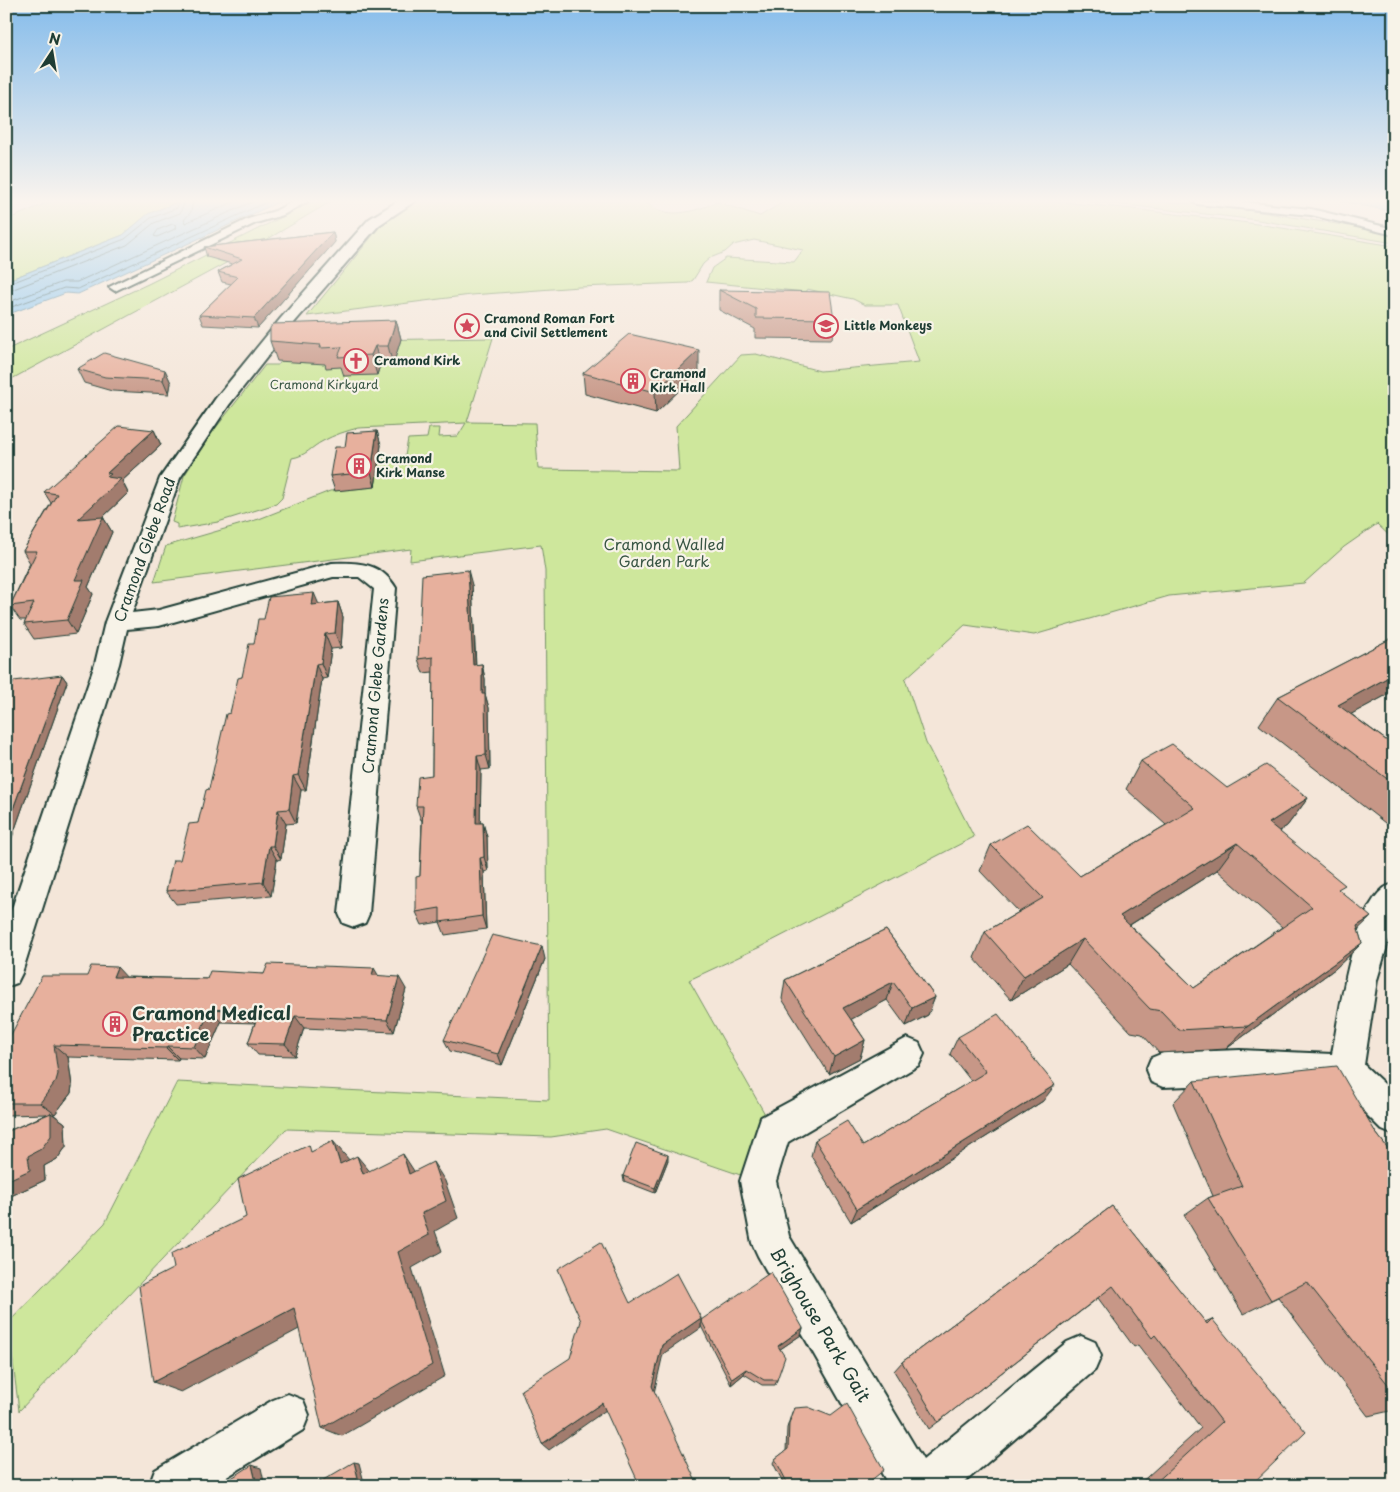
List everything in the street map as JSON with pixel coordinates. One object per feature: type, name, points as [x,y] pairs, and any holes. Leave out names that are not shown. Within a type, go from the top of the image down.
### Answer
[{"type":"street","points":[[115,287],[149,271]]},
{"type":"street","name":"Cramond Glebe Road","points":[[6,974],[107,664],[117,622],[162,494],[186,452],[253,363],[332,271]]},
{"type":"street","name":"Cramond Glebe Gardens","points":[[117,622],[159,618],[332,570],[354,569],[375,574],[385,588],[354,914]]},
{"type":"street","points":[[1346,1071],[1368,953],[1384,907],[1394,897]]},
{"type":"street","name":"Brighouse Park Gait","points":[[907,1054],[774,1130],[758,1181],[771,1243],[914,1486]]},
{"type":"street","points":[[1163,1070],[1240,1068],[1346,1071],[1394,1118]]},
{"type":"street","points":[[926,1486],[1081,1356]]},
{"type":"street","points":[[171,1486],[288,1415]]},
{"type":"green space","points":[[6,271],[32,271],[6,281]]},
{"type":"green space","points":[[175,271],[212,271],[6,382],[6,350]]},
{"type":"green space","points":[[344,271],[699,271],[693,280],[688,283],[579,287],[471,295],[307,316]]},
{"type":"green space","points":[[711,271],[1394,271],[1394,540],[1377,524],[1344,547],[1304,583],[1169,596],[1034,635],[965,625],[905,679],[926,743],[974,837],[760,947],[689,980],[774,1130],[758,1181],[606,1129],[551,1137],[286,1129],[19,1411],[8,1323],[105,1223],[177,1082],[549,1100],[545,571],[541,545],[410,561],[411,549],[154,582],[166,546],[259,519],[330,491],[375,487],[379,458],[405,456],[408,439],[427,438],[429,428],[440,428],[439,437],[458,436],[466,423],[358,428],[340,433],[292,458],[282,498],[276,504],[218,522],[177,529],[177,524],[172,522],[184,476],[211,434],[265,365],[278,365],[299,341],[493,338],[467,422],[535,423],[538,469],[679,471],[676,426],[741,355],[756,354],[820,371],[919,362],[898,305],[865,305],[853,299],[807,289],[805,292],[706,282]]},
{"type":"water","points":[[32,271],[129,271],[78,294],[66,293],[6,315],[6,281]]},
{"type":"building","points":[[298,271],[254,318],[199,315],[238,277],[218,272]]},
{"type":"building","points":[[719,290],[830,292],[834,319],[756,318],[756,309]]},
{"type":"building","points":[[396,320],[388,346],[375,346],[371,355],[338,357],[342,347],[320,348],[321,345],[270,341],[270,328],[273,324]]},
{"type":"building","points":[[629,334],[699,350],[655,392],[583,373]]},
{"type":"building","points":[[104,353],[165,370],[163,380],[105,377],[77,369]]},
{"type":"building","points":[[119,426],[154,430],[107,473],[111,474],[107,477],[121,479],[78,519],[103,517],[75,580],[84,580],[67,620],[24,624],[34,603],[10,606],[37,551],[23,551],[57,494],[44,492]]},
{"type":"building","points":[[377,431],[371,472],[330,476],[335,447],[345,447],[347,433]]},
{"type":"building","points":[[468,570],[473,665],[482,664],[482,694],[485,694],[486,755],[477,756],[476,823],[483,823],[484,857],[480,858],[482,916],[440,922],[440,908],[416,912],[416,877],[420,876],[423,806],[416,806],[418,777],[432,775],[433,657],[418,659],[422,575]]},
{"type":"building","points":[[314,593],[312,605],[338,602],[335,633],[325,634],[321,663],[316,664],[298,775],[293,776],[289,809],[278,810],[273,846],[269,846],[263,882],[166,891],[173,860],[180,860],[189,824],[198,823],[206,790],[209,789],[226,714],[230,713],[238,678],[242,677],[249,644],[254,644],[258,619],[264,619],[269,597]]},
{"type":"building","points":[[1394,637],[1394,674],[1338,705],[1394,746],[1394,784],[1278,697]]},
{"type":"building","points":[[62,675],[6,828],[6,687],[12,686],[14,681]]},
{"type":"building","points":[[1172,744],[1227,788],[1266,765],[1308,798],[1269,823],[1345,885],[1338,889],[1371,917],[1357,926],[1362,943],[1248,1026],[1179,1030],[1161,1011],[1150,1009],[1083,939],[1024,976],[985,932],[1043,898],[991,845],[1027,824],[1080,876],[1195,808],[1141,761]],"holes":[[[1237,843],[1312,907],[1194,988],[1120,916]]]},
{"type":"building","points":[[886,930],[935,997],[912,1008],[893,982],[843,1008],[865,1040],[834,1057],[785,980]]},
{"type":"building","points":[[492,935],[542,946],[498,1054],[444,1040]]},
{"type":"building","points":[[268,964],[374,968],[372,975],[399,977],[387,1020],[295,1016],[285,1044],[248,1043],[259,1012],[210,1009],[194,1047],[54,1045],[58,1074],[56,1081],[40,1103],[6,1103],[6,1056],[11,1044],[6,1044],[42,976],[87,976],[91,966],[117,967],[113,977],[207,979],[210,971],[264,974]]},
{"type":"building","points":[[998,1014],[1055,1085],[857,1209],[815,1140],[847,1121],[863,1146],[986,1072],[958,1037]]},
{"type":"building","points":[[1337,1066],[1376,1133],[1394,1156],[1394,1392],[1307,1282],[1271,1300],[1208,1198],[1242,1186],[1194,1081]]},
{"type":"building","points":[[51,1113],[51,1136],[41,1149],[28,1156],[30,1170],[6,1181],[6,1132]]},
{"type":"building","points":[[333,1141],[340,1164],[357,1156],[363,1174],[403,1154],[409,1174],[433,1162],[446,1201],[422,1213],[429,1235],[398,1252],[432,1365],[322,1428],[294,1308],[153,1382],[139,1286],[174,1268],[171,1254],[246,1217],[238,1179],[309,1145],[311,1152]]},
{"type":"building","points":[[636,1143],[668,1155],[655,1188],[623,1176]]},
{"type":"building","points":[[1112,1206],[1207,1324],[1212,1319],[1306,1432],[1250,1486],[1152,1486],[1222,1422],[1155,1335],[1152,1338],[1113,1286],[938,1422],[902,1362]]},
{"type":"building","points":[[601,1242],[630,1303],[677,1273],[701,1318],[662,1345],[652,1386],[698,1486],[640,1486],[602,1403],[542,1444],[521,1390],[570,1358],[581,1321],[558,1269]]},
{"type":"building","points":[[771,1272],[803,1328],[778,1346],[785,1357],[777,1380],[764,1380],[746,1369],[732,1379],[701,1320]]},
{"type":"building","points":[[847,1404],[884,1470],[864,1486],[789,1486],[775,1459],[788,1449],[789,1423],[795,1408],[808,1407],[831,1416]]},
{"type":"building","points":[[354,1462],[360,1486],[313,1486]]},
{"type":"building","points":[[252,1465],[257,1486],[219,1486]]},
{"type":"place","name":"Cramond Roman Fort and Civil Settlement","points":[[467,326]]},
{"type":"place","name":"Little Monkeys","points":[[826,326]]},
{"type":"place","name":"Cramond Kirk","points":[[356,361]]},
{"type":"place","name":"Cramond Kirk Hall","points":[[633,381]]},
{"type":"place","name":"Cramond Kirk Manse","points":[[359,466]]},
{"type":"place","name":"Cramond Medical Practice","points":[[115,1024]]},
{"type":"park label","name":"Cramond Kirkyard","points":[[324,385]]},
{"type":"park label","name":"Cramond Walled Garden Park","points":[[664,554]]}]
